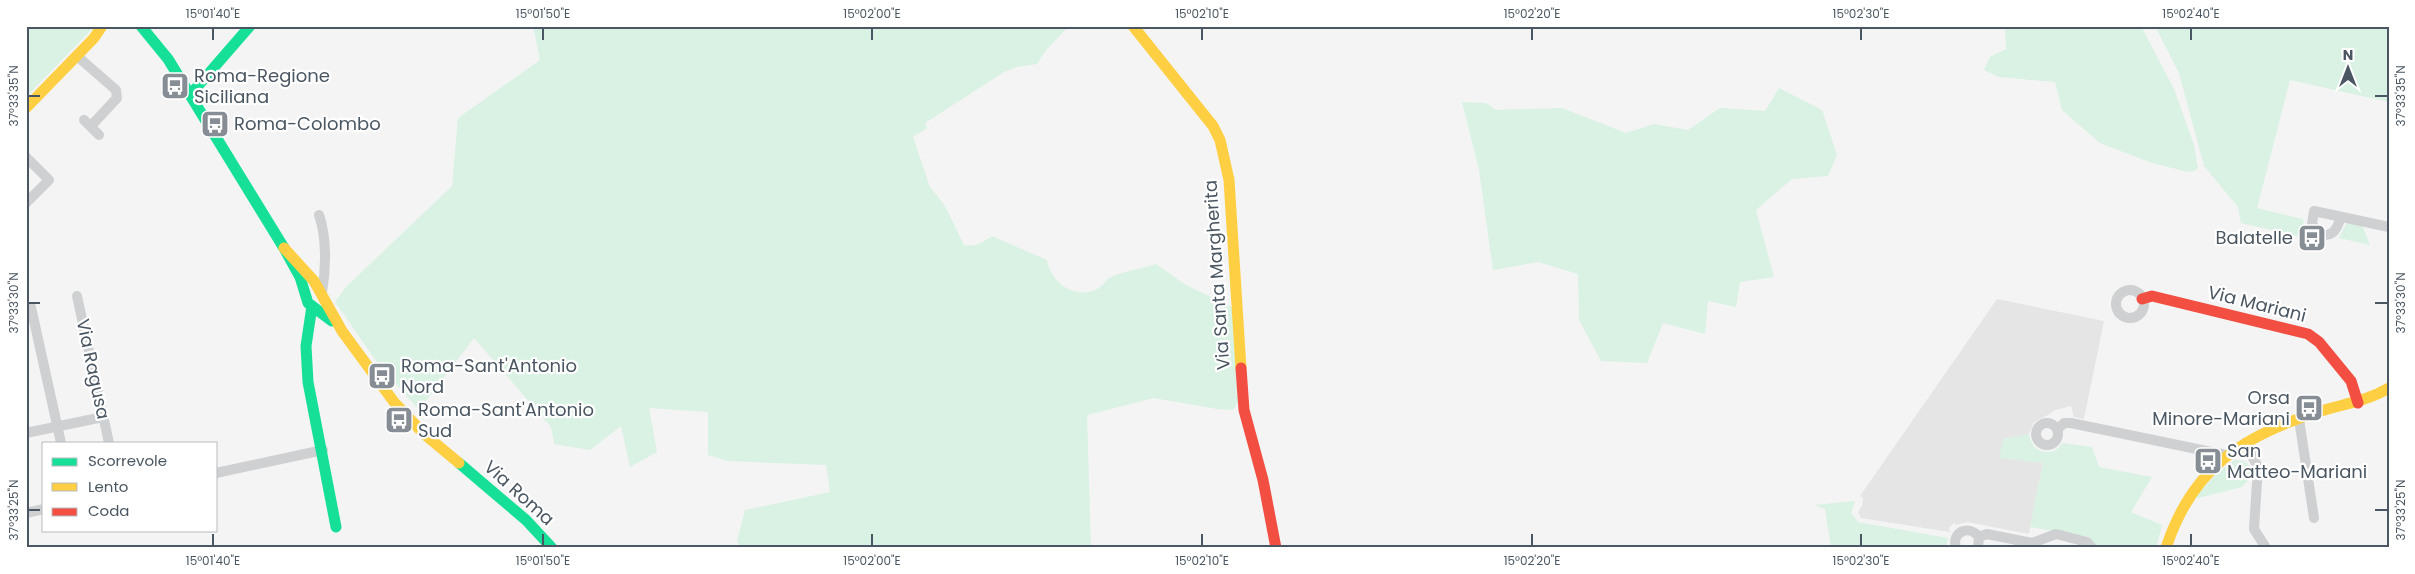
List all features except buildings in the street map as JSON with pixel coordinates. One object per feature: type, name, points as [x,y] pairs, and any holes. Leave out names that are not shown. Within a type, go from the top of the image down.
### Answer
[{"type":"street","points":[[26,108],[78,56],[102,26]]},
{"type":"street","points":[[94,38],[112,26]]},
{"type":"street","points":[[141,26],[168,59]]},
{"type":"street","points":[[152,26],[168,59],[190,95],[250,26]]},
{"type":"street","name":"Via Santa Margherita","points":[[1133,26],[1204,112],[1220,140],[1226,160],[1229,180],[1244,410],[1263,480],[1276,548]]},
{"type":"street","points":[[78,56],[116,90],[117,98],[88,123],[99,135]]},
{"type":"street","name":"Via Roma","points":[[190,95],[284,248],[307,279],[308,303],[317,301],[408,418],[526,520],[552,548]]},
{"type":"street","points":[[26,157],[49,180],[26,203]]},
{"type":"street","points":[[2341,217],[2336,231],[2325,236],[2315,230],[2312,224],[2314,211],[2389,227]]},
{"type":"street","points":[[319,215],[322,225],[324,256],[317,301],[306,346],[308,382],[323,450],[336,528]]},
{"type":"street","points":[[307,279],[324,256]]},
{"type":"street","name":"Via Ragusa","points":[[77,296],[109,442]]},
{"type":"street","name":"Via Mariani","points":[[2142,299],[2152,296],[2261,321],[2308,334],[2319,342],[2351,381],[2358,403]]},
{"type":"street","points":[[32,307],[61,442]]},
{"type":"street","points":[[2166,548],[2175,520],[2186,499],[2202,478],[2226,455],[2245,443],[2299,419],[2370,400],[2389,389]]},
{"type":"street","points":[[26,433],[103,417]]},
{"type":"street","points":[[2299,419],[2314,518]]},
{"type":"street","points":[[2058,429],[2064,423],[2071,423],[2226,455]]},
{"type":"street","points":[[2245,443],[2258,467],[2254,528],[2266,548]]},
{"type":"street","points":[[218,473],[323,450]]},
{"type":"street","points":[[26,513],[42,509]]},
{"type":"street","points":[[1956,548],[1955,540],[1961,531],[1971,530],[1979,543],[1987,534],[2032,543],[2056,534],[2087,542],[2092,548]]},
{"type":"shaded area","points":[[1997,299],[2104,321],[2084,419],[2074,417],[2071,406],[2055,410],[2034,422],[2029,434],[2003,439],[2025,462],[2026,460],[2043,463],[2029,534],[1967,522],[1956,525],[1954,523],[1949,528],[1950,532],[1861,518],[1858,512],[1862,506],[1863,498],[1860,496]]},
{"type":"green space","points":[[26,26],[95,26],[26,97]]},
{"type":"green space","points":[[533,26],[1069,26],[1046,50],[1037,64],[1017,67],[1004,72],[925,123],[927,128],[913,137],[930,187],[945,206],[964,245],[975,245],[992,236],[1047,260],[1049,269],[1059,283],[1066,288],[1074,291],[1091,292],[1099,288],[1111,277],[1156,264],[1186,285],[1234,308],[1239,401],[1233,410],[1154,398],[1087,415],[1091,548],[741,548],[737,541],[745,510],[830,492],[826,465],[728,461],[708,455],[708,412],[649,408],[657,452],[630,467],[621,426],[590,450],[554,444],[551,427],[474,338],[419,410],[379,365],[335,302],[346,287],[452,186],[458,118],[540,60]]},
{"type":"green space","points":[[2005,26],[2141,26],[2174,89],[2194,145],[2198,168],[2195,171],[2188,172],[2152,163],[2100,143],[2062,110],[2055,82],[1999,77],[1984,70],[1990,57],[2006,49]]},
{"type":"green space","points":[[2155,26],[2389,26],[2389,102],[2290,80],[2257,208],[2303,219],[2306,238],[2241,223],[2238,207],[2204,166],[2179,73]]},
{"type":"green space","points":[[1779,88],[1822,110],[1837,155],[1828,176],[1792,179],[1756,210],[1774,277],[1740,282],[1736,307],[1708,301],[1705,334],[1663,323],[1647,363],[1601,361],[1579,320],[1578,274],[1538,262],[1493,270],[1479,170],[1462,102],[1486,103],[1496,110],[1562,108],[1626,133],[1654,124],[1688,130],[1720,108],[1765,111]]},
{"type":"green space","points":[[2347,222],[2362,225],[2370,245],[2339,238]]},
{"type":"green space","points":[[2029,434],[2034,447],[2041,451],[2055,451],[2063,443],[2092,447],[2099,467],[2152,477],[2131,512],[2162,525],[2156,548],[2097,548],[2089,537],[2030,527],[2043,463],[1999,458],[2003,439]]},
{"type":"green space","points":[[2234,460],[2245,462],[2252,470],[2247,482],[2242,487],[2194,499],[2214,476]]},
{"type":"green space","points":[[1855,501],[1851,513],[1858,522],[1948,538],[1946,548],[1831,548],[1825,509],[1814,505]]},
{"type":"traffic: fast","points":[[141,26],[168,59],[284,248],[300,277],[308,303],[332,321]]},
{"type":"traffic: fast","points":[[190,95],[250,26]]},
{"type":"traffic: fast","points":[[312,306],[306,346],[308,382],[336,527]]},
{"type":"traffic: fast","points":[[459,463],[526,520],[552,548]]},
{"type":"traffic: slow","points":[[26,108],[94,38],[102,26]]},
{"type":"traffic: slow","points":[[1133,26],[1213,126],[1220,140],[1229,180],[1241,368]]},
{"type":"traffic: slow","points":[[284,248],[314,281],[342,331],[394,402],[423,433],[459,463]]},
{"type":"traffic: slow","points":[[2166,548],[2177,520],[2190,496],[2224,458],[2268,431],[2293,420],[2364,399],[2389,388]]},
{"type":"traffic: jam","points":[[2142,299],[2152,296],[2308,334],[2319,342],[2351,381],[2358,403]]},
{"type":"traffic: jam","points":[[1241,368],[1244,410],[1263,480],[1276,548]]},
{"type":"place","name":"Roma-Regione Siciliana","points":[[175,86]]},
{"type":"place","name":"Roma-Colombo","points":[[215,124]]},
{"type":"place","name":"Balatelle","points":[[2312,238]]},
{"type":"place","name":"Roma-Sant'Antonio Nord","points":[[382,376]]},
{"type":"place","name":"Orsa Minore-Mariani","points":[[2309,408]]},
{"type":"place","name":"Roma-Sant'Antonio Sud","points":[[399,420]]},
{"type":"place","name":"San Matteo-Mariani","points":[[2208,461]]}]
